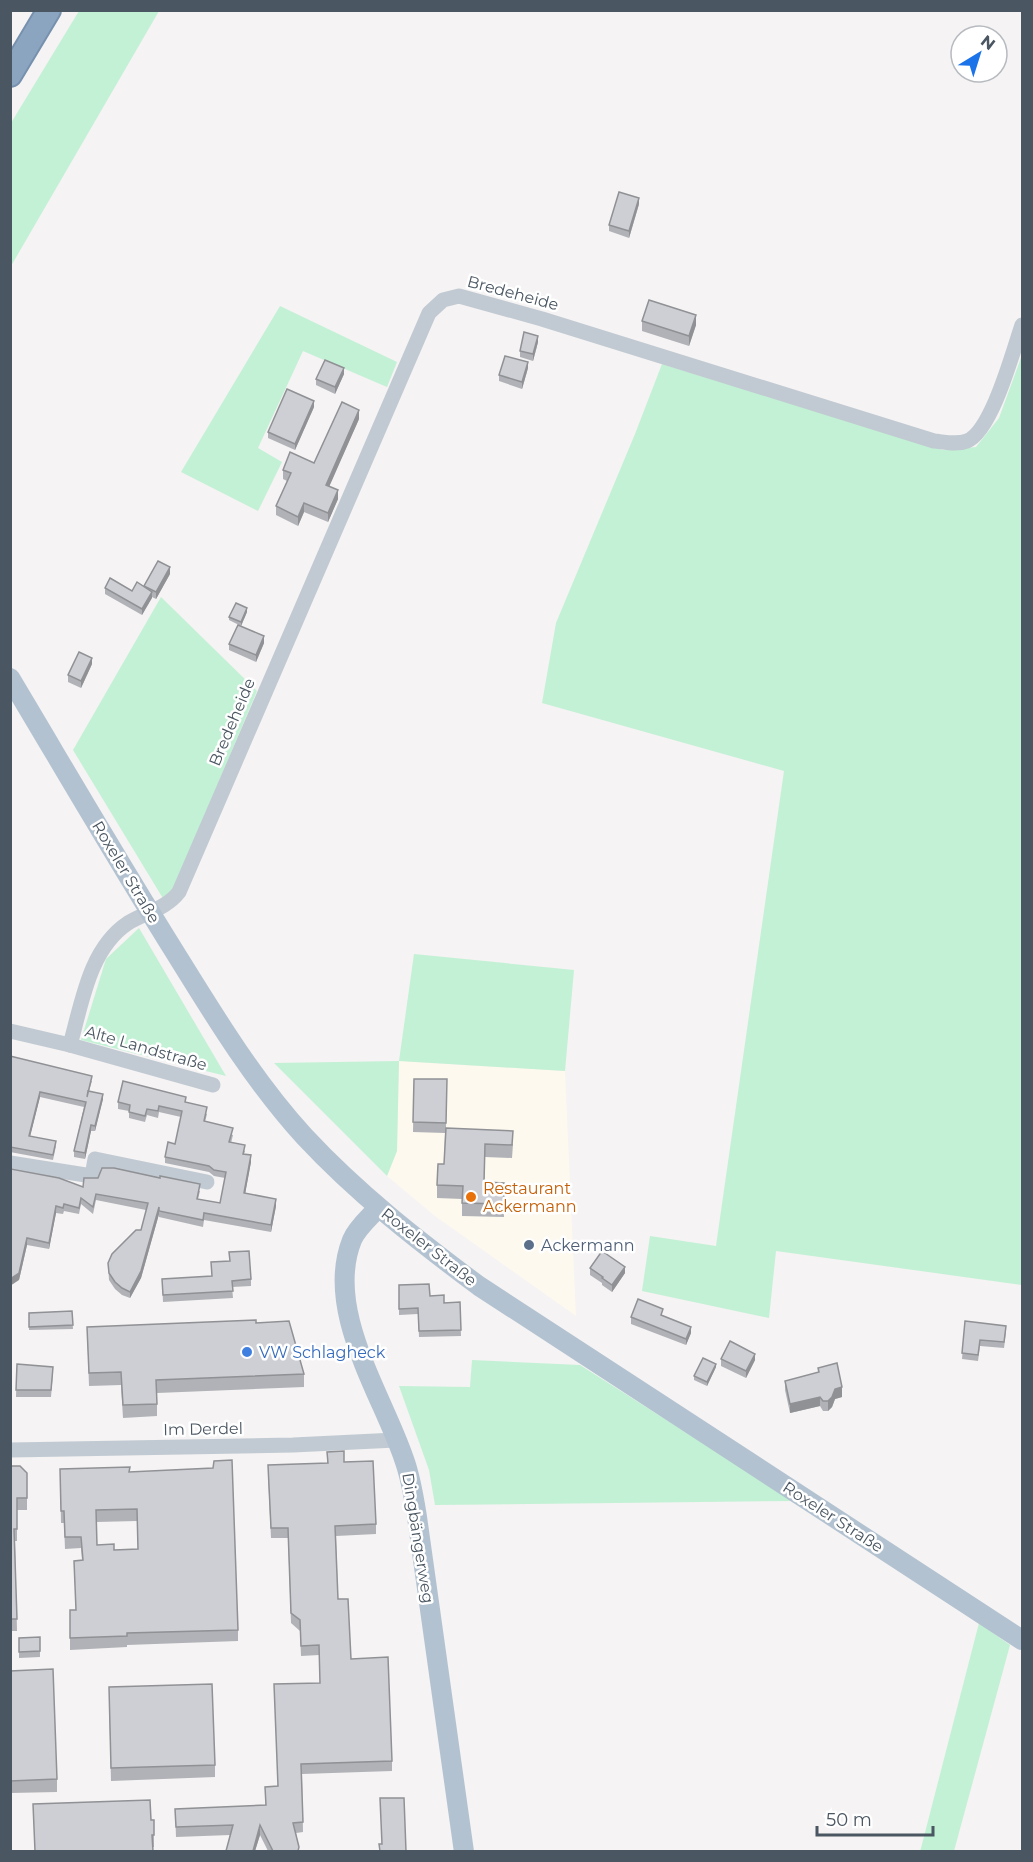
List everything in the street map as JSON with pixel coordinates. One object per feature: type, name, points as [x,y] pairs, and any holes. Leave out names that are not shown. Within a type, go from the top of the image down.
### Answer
[{"type":"highway","points":[[10,75],[50,10]]},
{"type":"main road","name":"Roxeler Straße","points":[[10,678],[229,1039],[264,1088],[303,1135],[378,1208],[415,1239],[544,1330],[1023,1640]]},
{"type":"main road","name":"Dingbängerweg","points":[[378,1208],[356,1232],[352,1241],[346,1270],[345,1297],[353,1332],[409,1472],[464,1851]]},
{"type":"street","name":"Bredeheide","points":[[150,912],[171,902],[178,892],[429,313],[443,300],[459,296],[542,319],[934,441],[956,443],[968,441],[981,429],[990,414],[1023,325]]},
{"type":"street","name":"Alte Landstraße","points":[[70,1045],[92,970],[102,949],[126,924],[150,912]]},
{"type":"street","name":"Alte Landstraße","points":[[10,1031],[70,1045],[213,1085]]},
{"type":"street","points":[[10,1163],[92,1176],[95,1159],[207,1182]]},
{"type":"street","name":"Im Derdel","points":[[10,1450],[293,1445],[396,1440]]},
{"type":"shaded area","points":[[399,1061],[565,1071],[576,1316],[435,1216],[387,1176],[397,1151]]},
{"type":"green space","points":[[79,11],[159,11],[11,266],[11,123]]},
{"type":"green space","points":[[280,306],[397,362],[387,387],[303,351],[258,448],[282,462],[258,511],[181,472]]},
{"type":"green space","points":[[1022,355],[1022,1285],[776,1251],[769,1318],[642,1291],[650,1236],[716,1246],[784,771],[542,703],[556,623],[662,364],[943,450],[976,447],[999,418]]},
{"type":"green space","points":[[161,597],[257,691],[167,905],[73,750]]},
{"type":"green space","points":[[139,928],[226,1076],[81,1040],[106,959]]},
{"type":"green space","points":[[414,954],[574,970],[565,1071],[399,1061]]},
{"type":"green space","points":[[399,1061],[397,1151],[387,1176],[274,1063]]},
{"type":"green space","points":[[472,1360],[580,1365],[794,1501],[435,1505],[429,1470],[399,1386],[470,1387]]},
{"type":"green space","points":[[979,1623],[1010,1645],[954,1851],[920,1852]]},
{"type":"building","points":[[619,192],[639,198],[629,231],[609,225]]},
{"type":"building","points":[[649,300],[696,315],[689,336],[642,321]]},
{"type":"building","points":[[524,332],[538,336],[533,354],[520,351]]},
{"type":"building","points":[[505,356],[528,362],[522,382],[499,375]]},
{"type":"building","points":[[325,360],[344,368],[335,387],[316,379]]},
{"type":"building","points":[[287,389],[314,401],[295,444],[268,432]]},
{"type":"building","points":[[342,402],[359,410],[326,485],[338,490],[328,513],[304,503],[298,517],[276,506],[291,473],[283,470],[290,452],[314,463]]},
{"type":"building","points":[[158,561],[170,567],[156,592],[144,586]]},
{"type":"building","points":[[110,578],[132,591],[137,582],[152,592],[142,609],[105,588]]},
{"type":"building","points":[[236,603],[247,608],[241,622],[229,617]]},
{"type":"building","points":[[238,625],[264,636],[256,655],[229,644]]},
{"type":"building","points":[[79,652],[92,658],[81,681],[68,675]]},
{"type":"building","points":[[10,1056],[92,1076],[88,1091],[103,1094],[95,1126],[91,1125],[85,1153],[74,1151],[86,1102],[40,1092],[29,1136],[56,1141],[53,1155],[10,1147]]},
{"type":"building","points":[[414,1079],[447,1079],[446,1123],[413,1122]]},
{"type":"building","points":[[123,1081],[186,1097],[185,1102],[207,1107],[204,1121],[233,1128],[229,1142],[245,1145],[243,1154],[251,1155],[244,1193],[276,1199],[271,1225],[204,1213],[203,1220],[159,1211],[159,1207],[141,1271],[130,1292],[115,1282],[109,1273],[108,1263],[112,1254],[136,1230],[141,1230],[148,1203],[96,1194],[93,1207],[81,1198],[79,1208],[64,1204],[63,1208],[56,1206],[49,1243],[27,1238],[19,1273],[10,1279],[11,1169],[59,1178],[83,1187],[84,1178],[98,1178],[102,1168],[114,1168],[200,1184],[197,1199],[220,1203],[226,1172],[165,1157],[168,1142],[175,1144],[182,1111],[159,1106],[158,1111],[147,1109],[145,1116],[129,1112],[130,1105],[118,1102]]},
{"type":"building","points":[[446,1128],[513,1131],[512,1145],[485,1144],[484,1182],[504,1183],[504,1204],[462,1203],[463,1186],[437,1185],[438,1164],[444,1164]]},
{"type":"building","points":[[249,1251],[251,1279],[232,1281],[233,1291],[163,1295],[162,1279],[212,1276],[211,1262],[230,1261],[229,1252]]},
{"type":"building","points":[[602,1251],[625,1267],[612,1285],[590,1268]]},
{"type":"building","points":[[429,1284],[430,1296],[444,1295],[444,1303],[460,1302],[461,1330],[419,1331],[418,1308],[399,1309],[399,1285]]},
{"type":"building","points":[[638,1299],[663,1309],[661,1315],[691,1327],[686,1339],[631,1317]]},
{"type":"building","points":[[72,1311],[73,1325],[29,1327],[29,1313]]},
{"type":"building","points":[[256,1320],[256,1323],[289,1321],[304,1374],[156,1380],[157,1404],[123,1405],[121,1372],[89,1373],[87,1327]]},
{"type":"building","points":[[965,1321],[1006,1326],[1004,1342],[980,1340],[978,1355],[962,1353]]},
{"type":"building","points":[[730,1341],[755,1354],[746,1371],[721,1359]]},
{"type":"building","points":[[703,1358],[716,1364],[707,1382],[694,1376]]},
{"type":"building","points":[[837,1363],[842,1387],[835,1389],[828,1401],[823,1401],[820,1397],[790,1404],[785,1381],[819,1372],[818,1368]]},
{"type":"building","points":[[17,1364],[53,1367],[51,1390],[16,1390]]},
{"type":"building","points":[[344,1451],[344,1462],[373,1461],[376,1524],[335,1526],[338,1599],[348,1599],[351,1659],[388,1657],[392,1761],[301,1764],[303,1822],[293,1823],[298,1851],[273,1851],[260,1825],[253,1851],[226,1851],[233,1825],[176,1827],[175,1809],[266,1805],[265,1787],[278,1786],[274,1684],[320,1683],[319,1645],[301,1646],[300,1620],[291,1613],[288,1528],[271,1528],[268,1465],[328,1463],[327,1452]]},
{"type":"building","points":[[232,1460],[238,1630],[127,1633],[127,1636],[70,1638],[70,1610],[76,1610],[74,1561],[83,1560],[81,1537],[65,1537],[64,1511],[61,1511],[60,1469],[130,1467],[129,1472],[213,1468],[214,1461]],"holes":[[[137,1509],[138,1549],[114,1550],[114,1544],[97,1545],[96,1510]]]},
{"type":"building","points":[[10,1466],[20,1466],[27,1473],[27,1498],[17,1498],[17,1529],[14,1529],[17,1619],[10,1619]]},
{"type":"building","points":[[40,1637],[40,1651],[19,1652],[19,1638]]},
{"type":"building","points":[[53,1669],[57,1779],[10,1781],[10,1671]]},
{"type":"building","points":[[212,1684],[215,1765],[111,1768],[109,1687]]},
{"type":"building","points":[[380,1798],[404,1798],[406,1851],[380,1851],[379,1844],[382,1844]]},
{"type":"building","points":[[150,1800],[151,1820],[154,1820],[153,1851],[35,1851],[33,1804]]},
{"type":"place","name":"Restaurant Ackermann","points":[[471,1197]]},
{"type":"place","name":"Ackermann","points":[[529,1245]]},
{"type":"place","name":"VW Schlagheck","points":[[247,1352]]}]
